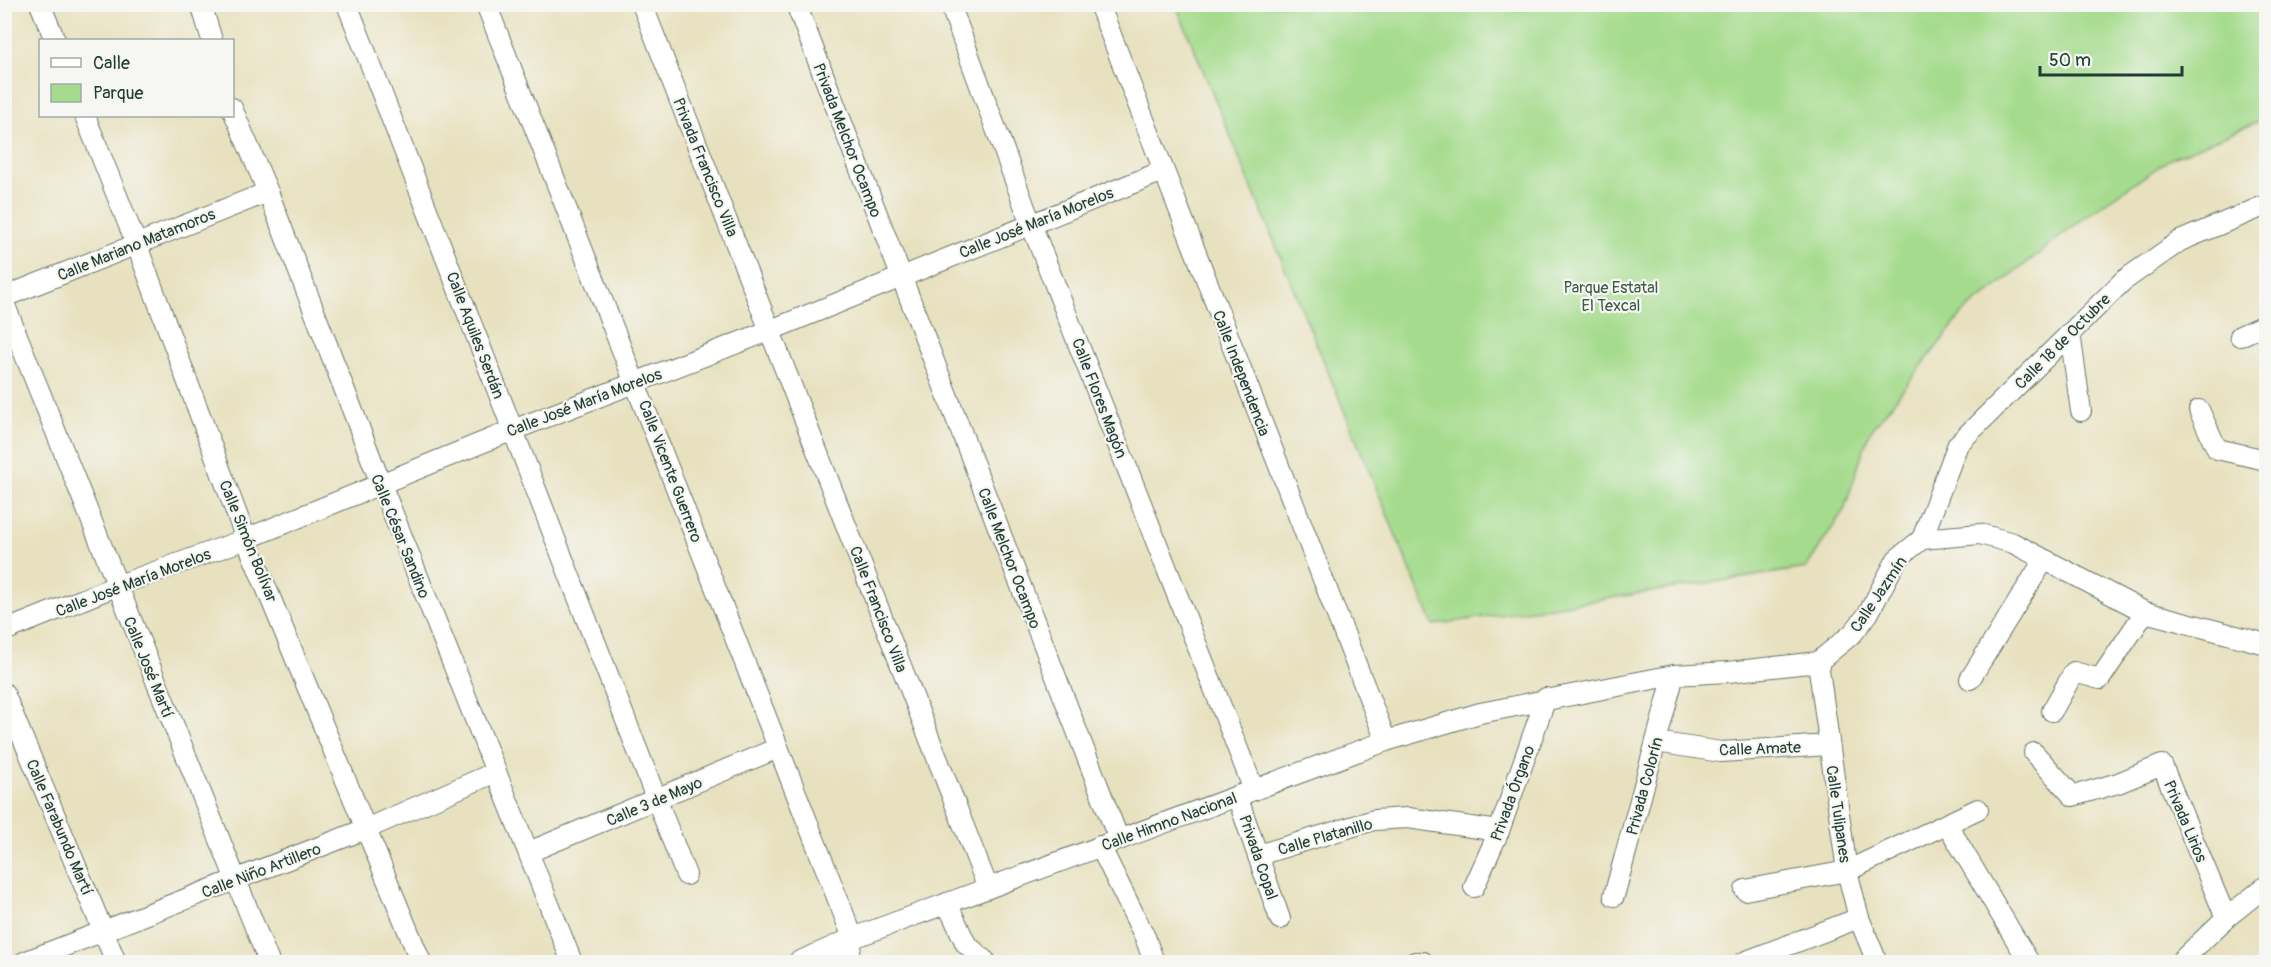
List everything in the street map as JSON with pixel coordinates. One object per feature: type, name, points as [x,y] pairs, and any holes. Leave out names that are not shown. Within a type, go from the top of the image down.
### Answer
[{"type":"street","points":[[40,4],[55,39]]},
{"type":"street","points":[[201,4],[212,39]]},
{"type":"street","name":"Calle Aquiles Serdán","points":[[347,4],[686,875]]},
{"type":"street","name":"Calle Vicente Guerrero","points":[[486,4],[637,381],[853,938]]},
{"type":"street","name":"Privada Francisco Villa","points":[[642,4],[771,330]]},
{"type":"street","name":"Privada Melchor Ocampo","points":[[796,4],[901,276]]},
{"type":"street","name":"Calle Flores Magón","points":[[950,4],[1246,793]]},
{"type":"street","name":"Calle Independencia","points":[[1099,4],[1386,741]]},
{"type":"street","name":"Calle César Sandino","points":[[234,113],[268,192],[381,484],[572,963]]},
{"type":"street","name":"Calle Simón Bolívar","points":[[85,117],[136,243],[246,539],[368,828],[421,963]]},
{"type":"street","name":"Calle José María Morelos","points":[[4,631],[116,586],[246,539],[1163,171]]},
{"type":"street","name":"Calle Mariano Matamoros","points":[[4,297],[268,192]]},
{"type":"street","name":"Calle 18 de Octubre","points":[[1922,539],[1958,444],[2123,281],[2180,241],[2266,205]]},
{"type":"street","name":"Calle Melchor Ocampo","points":[[901,276],[1119,840]]},
{"type":"street","name":"Calle José Martí","points":[[4,303],[269,963]]},
{"type":"street","points":[[2240,336],[2266,324]]},
{"type":"street","name":"Calle Francisco Villa","points":[[771,330],[988,888]]},
{"type":"street","points":[[2070,333],[2081,411]]},
{"type":"street","points":[[2199,410],[2217,449],[2266,460]]},
{"type":"street","points":[[1922,539],[1980,534],[2013,543],[2145,612],[2266,644]]},
{"type":"street","name":"Calle Jazmín","points":[[1818,662],[1853,633],[1868,614],[1897,559],[1922,539]]},
{"type":"street","points":[[1970,679],[2043,560]]},
{"type":"street","points":[[2052,711],[2074,672],[2100,680],[2145,612]]},
{"type":"street","points":[[1546,698],[1674,675],[1728,672],[1818,662]]},
{"type":"street","name":"Calle Tulipanes","points":[[1818,662],[1847,871],[1859,918],[1876,963]]},
{"type":"street","name":"Privada Colorín","points":[[1614,896],[1674,675]]},
{"type":"street","name":"Calle Farabundo Martí","points":[[4,693],[116,963]]},
{"type":"street","name":"Calle Himno Nacional","points":[[798,963],[853,938],[1386,741],[1479,713],[1546,698]]},
{"type":"street","name":"Privada Órgano","points":[[1474,886],[1499,831],[1546,698]]},
{"type":"street","name":"Calle Amate","points":[[1656,742],[1721,752],[1829,745]]},
{"type":"street","name":"Calle 3 de Mayo","points":[[529,852],[778,748]]},
{"type":"street","name":"Privada Lirios","points":[[2034,753],[2073,796],[2118,783],[2162,765],[2226,918]]},
{"type":"street","name":"Calle Niño Artillero","points":[[24,963],[368,828],[496,772]]},
{"type":"street","name":"Privada Copal","points":[[1246,793],[1258,855],[1280,919]]},
{"type":"street","points":[[1745,890],[1847,871],[1978,809]]},
{"type":"street","name":"Calle Platanillo","points":[[1258,855],[1374,820],[1408,818],[1499,831]]},
{"type":"street","points":[[1947,824],[2029,963]]},
{"type":"street","points":[[1100,846],[1154,963]]},
{"type":"street","points":[[2180,963],[2226,918],[2266,886]]},
{"type":"street","points":[[947,903],[966,944],[986,963]]},
{"type":"street","points":[[1744,963],[1859,918]]},
{"type":"street","points":[[847,963],[853,938]]},
{"type":"street","points":[[1415,963],[1423,963]]},
{"type":"green space","name":"Parque Estatal El Texcal","points":[[1176,5],[2266,5],[2266,118],[2170,159],[2088,215],[1963,313],[1869,433],[1844,510],[1806,568],[1433,625]]}]
